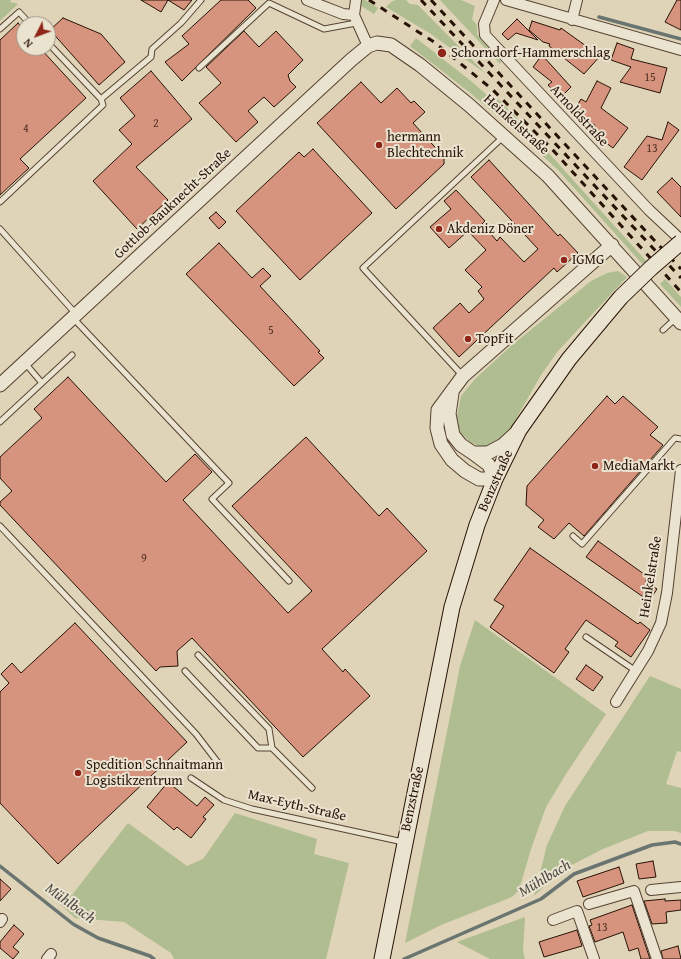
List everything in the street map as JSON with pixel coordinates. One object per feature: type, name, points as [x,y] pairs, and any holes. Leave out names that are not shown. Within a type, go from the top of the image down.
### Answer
[{"type":"main road","name":"Benzstraße","points":[[382,959],[404,842],[452,607],[477,525],[495,479],[519,430],[569,359],[621,297],[681,241]]},
{"type":"main road","name":"Benzstraße","points":[[446,640],[456,618],[485,525],[542,399]]},
{"type":"street","points":[[307,0],[355,19]]},
{"type":"street","points":[[356,0],[355,19],[368,46]]},
{"type":"street","name":"Arnoldstraße","points":[[494,0],[484,24],[485,35],[649,210],[681,241]]},
{"type":"street","points":[[506,0],[681,50]]},
{"type":"street","points":[[572,20],[578,0]]},
{"type":"street","name":"Heinkelstraße","points":[[368,46],[384,43],[401,51],[469,105],[548,176],[679,320]]},
{"type":"street","name":"Gottlob-Bauknecht-Straße","points":[[0,385],[368,46]]},
{"type":"street","points":[[453,390],[449,414],[453,435],[461,445],[489,465],[495,479],[479,479],[465,471],[452,460],[441,444],[436,428],[438,410],[463,376],[612,245]]},
{"type":"street","points":[[473,454],[488,452],[503,445],[519,430]]},
{"type":"street","name":"Heinkelstraße","points":[[616,702],[648,651],[661,623],[667,593],[681,470]]},
{"type":"street","points":[[651,890],[681,888]]},
{"type":"street","points":[[588,904],[634,891],[657,959]]},
{"type":"street","points":[[553,920],[577,911],[594,959]]},
{"type":"lane","points":[[100,99],[151,56],[152,49],[181,23],[201,0]]},
{"type":"lane","points":[[199,68],[269,3],[324,29],[355,19]]},
{"type":"lane","points":[[0,29],[19,12],[23,16]]},
{"type":"lane","points":[[0,202],[103,105],[100,99],[56,52]]},
{"type":"lane","points":[[463,376],[363,268],[504,136]]},
{"type":"lane","points":[[0,229],[75,316],[229,483],[212,499],[289,581]]},
{"type":"lane","points":[[663,330],[679,320]]},
{"type":"lane","points":[[0,422],[72,355]]},
{"type":"lane","points":[[25,363],[42,383]]},
{"type":"lane","points":[[573,536],[582,544],[675,438],[681,439]]},
{"type":"lane","points":[[0,526],[196,734],[219,764]]},
{"type":"lane","points":[[586,637],[636,671]]},
{"type":"lane","points":[[198,655],[269,729],[272,748],[312,788]]},
{"type":"lane","points":[[185,671],[258,748],[272,748]]},
{"type":"lane","name":"Max-Eyth-Straße","points":[[191,778],[224,800],[252,809],[404,842]]},
{"type":"green space","points":[[0,0],[11,0],[10,2],[18,4],[0,21]]},
{"type":"green space","points":[[361,0],[365,0],[378,8],[374,14],[361,6]]},
{"type":"green space","points":[[395,0],[406,0],[410,4],[418,5],[486,74],[431,34],[386,7]]},
{"type":"green space","points":[[440,0],[461,0],[475,6],[472,19],[477,25],[477,34],[501,62],[500,64]]},
{"type":"green space","points":[[416,38],[471,81],[495,102],[498,99],[518,119],[648,263],[644,266],[558,170],[511,127],[410,46]]},
{"type":"green space","points":[[618,271],[627,277],[558,351],[541,375],[510,429],[499,441],[488,446],[479,446],[470,442],[461,433],[456,421],[461,396],[475,379],[511,346],[591,281],[607,273]]},
{"type":"green space","points":[[665,279],[681,297],[681,307],[660,284]]},
{"type":"green space","points":[[475,620],[606,714],[546,807],[531,849],[519,890],[512,897],[441,925],[405,943],[460,666]]},
{"type":"green space","points":[[650,676],[681,689],[681,752],[677,751],[666,784],[681,788],[681,833],[674,831],[648,831],[603,849],[560,871],[534,896],[547,845],[565,806]]},
{"type":"green space","points":[[235,813],[317,839],[314,854],[349,863],[326,959],[174,959],[171,953],[124,922],[75,918],[51,896],[72,895],[128,823],[187,866],[203,859]]},
{"type":"green space","points":[[525,917],[523,951],[525,959],[490,959],[457,942]]},
{"type":"building","points":[[141,0],[168,0],[161,12]]},
{"type":"building","points":[[168,0],[192,0],[184,10]]},
{"type":"building","points":[[221,0],[248,0],[256,8],[182,81],[165,62],[189,44],[182,36]]},
{"type":"building","points":[[677,0],[681,0],[681,30],[665,22]]},
{"type":"building","points":[[63,18],[101,34],[125,62],[99,85],[56,37],[56,24]]},
{"type":"building","points":[[517,19],[538,40],[516,33],[508,40],[502,34]]},
{"type":"building","points":[[532,21],[560,30],[561,28],[600,56],[584,74],[549,46],[550,44],[543,42],[529,30]]},
{"type":"building","points":[[16,25],[16,56],[47,56],[86,98],[20,159],[29,168],[0,195],[0,40]]},
{"type":"building","points":[[244,31],[259,47],[276,31],[303,60],[288,75],[290,81],[296,87],[274,107],[264,97],[248,111],[258,122],[236,142],[199,103],[221,83],[206,67]]},
{"type":"building","points":[[617,43],[634,49],[631,59],[667,68],[660,93],[620,82],[631,67],[611,60]]},
{"type":"building","points":[[542,55],[571,87],[560,98],[548,85],[552,82],[533,67]]},
{"type":"building","points":[[151,71],[192,119],[136,167],[168,200],[137,229],[93,181],[132,144],[119,130],[135,116],[120,98]]},
{"type":"building","points":[[597,81],[611,88],[601,108],[628,128],[613,148],[591,132],[595,125],[573,113],[581,99],[586,102]]},
{"type":"building","name":"hermann Blechtechnik","points":[[361,82],[381,103],[397,88],[411,103],[414,101],[425,112],[413,123],[444,157],[444,164],[396,209],[317,123]]},
{"type":"building","points":[[668,122],[679,130],[642,180],[624,167],[647,136],[662,140]]},
{"type":"building","points":[[313,149],[372,213],[300,280],[236,211],[299,152],[304,157]]},
{"type":"building","points":[[489,160],[558,236],[560,234],[578,253],[557,272],[554,268],[459,357],[433,328],[460,303],[469,313],[484,299],[478,291],[482,287],[465,270],[486,250],[468,231],[449,248],[430,227],[451,209],[444,201],[456,190],[485,221],[482,224],[497,241],[500,237],[524,262],[538,249],[471,177]]},
{"type":"building","points":[[672,178],[681,187],[681,217],[657,192]]},
{"type":"building","points":[[216,212],[226,222],[219,229],[209,218]]},
{"type":"building","points":[[219,243],[252,278],[263,268],[271,276],[260,286],[320,351],[318,352],[324,358],[294,386],[186,274]]},
{"type":"building","points":[[68,377],[166,482],[195,454],[212,472],[183,500],[288,613],[312,591],[232,506],[306,437],[379,516],[387,508],[427,551],[322,649],[343,672],[345,669],[370,696],[303,757],[192,638],[177,651],[178,666],[160,667],[156,671],[0,505],[0,502],[12,491],[0,478],[0,457],[42,418],[34,409]]},
{"type":"building","name":"MediaMarkt","points":[[607,396],[615,404],[623,396],[658,427],[650,435],[663,445],[584,536],[569,523],[554,539],[538,527],[544,520],[526,505],[527,486]]},
{"type":"building","points":[[598,541],[648,577],[645,581],[657,589],[649,601],[586,557]]},
{"type":"building","points":[[530,548],[638,624],[640,622],[650,630],[631,657],[615,646],[618,642],[586,620],[565,649],[569,652],[554,673],[490,627],[504,606],[494,600]]},
{"type":"building","name":"Spedition Schnaitmann Logistikzentrum","points":[[75,623],[187,742],[58,864],[0,803],[0,692],[9,683],[1,674],[12,663],[21,673]]},
{"type":"building","points":[[586,665],[603,677],[593,691],[576,679]]},
{"type":"building","points":[[168,782],[197,806],[205,797],[214,805],[203,817],[206,819],[191,838],[177,827],[174,830],[147,807]]},
{"type":"building","points":[[653,861],[656,877],[639,879],[636,864]]},
{"type":"building","points":[[619,867],[624,883],[583,897],[577,881]]},
{"type":"building","points":[[0,879],[11,889],[0,901]]},
{"type":"building","points":[[665,899],[665,901],[681,900],[681,910],[666,912],[667,923],[652,924],[644,901]]},
{"type":"building","points":[[632,905],[650,959],[641,959],[638,948],[629,951],[623,932],[595,942],[589,926],[592,925],[590,920]]},
{"type":"building","points":[[14,925],[24,934],[13,947],[19,952],[13,959],[0,948],[0,942]]},
{"type":"building","points":[[577,930],[582,946],[544,957],[539,942]]},
{"type":"building","points":[[678,946],[681,959],[663,959],[661,951]]},
{"type":"waterway","points":[[599,17],[681,39]]},
{"type":"waterway","name":"Mühlbach","points":[[404,959],[541,899],[574,874],[652,845],[675,842],[681,844]]},
{"type":"waterway","name":"Mühlbach","points":[[0,866],[73,924],[98,938],[150,956],[154,959]]},
{"type":"railway","points":[[369,0],[434,42],[493,90],[551,148],[681,292]]},
{"type":"railway","points":[[421,0],[681,278]]},
{"type":"railway","points":[[431,0],[681,269]]},
{"type":"place","name":"Schorndorf-Hammerschlag","points":[[442,53]]},
{"type":"place","name":"hermann Blechtechnik","points":[[379,145]]},
{"type":"place","name":"Akdeniz Döner","points":[[439,229]]},
{"type":"place","name":"IGMG","points":[[564,260]]},
{"type":"place","name":"TopFit","points":[[468,339]]},
{"type":"place","name":"MediaMarkt","points":[[595,466]]},
{"type":"place","name":"Spedition Schnaitmann Logistikzentrum","points":[[78,773]]}]
